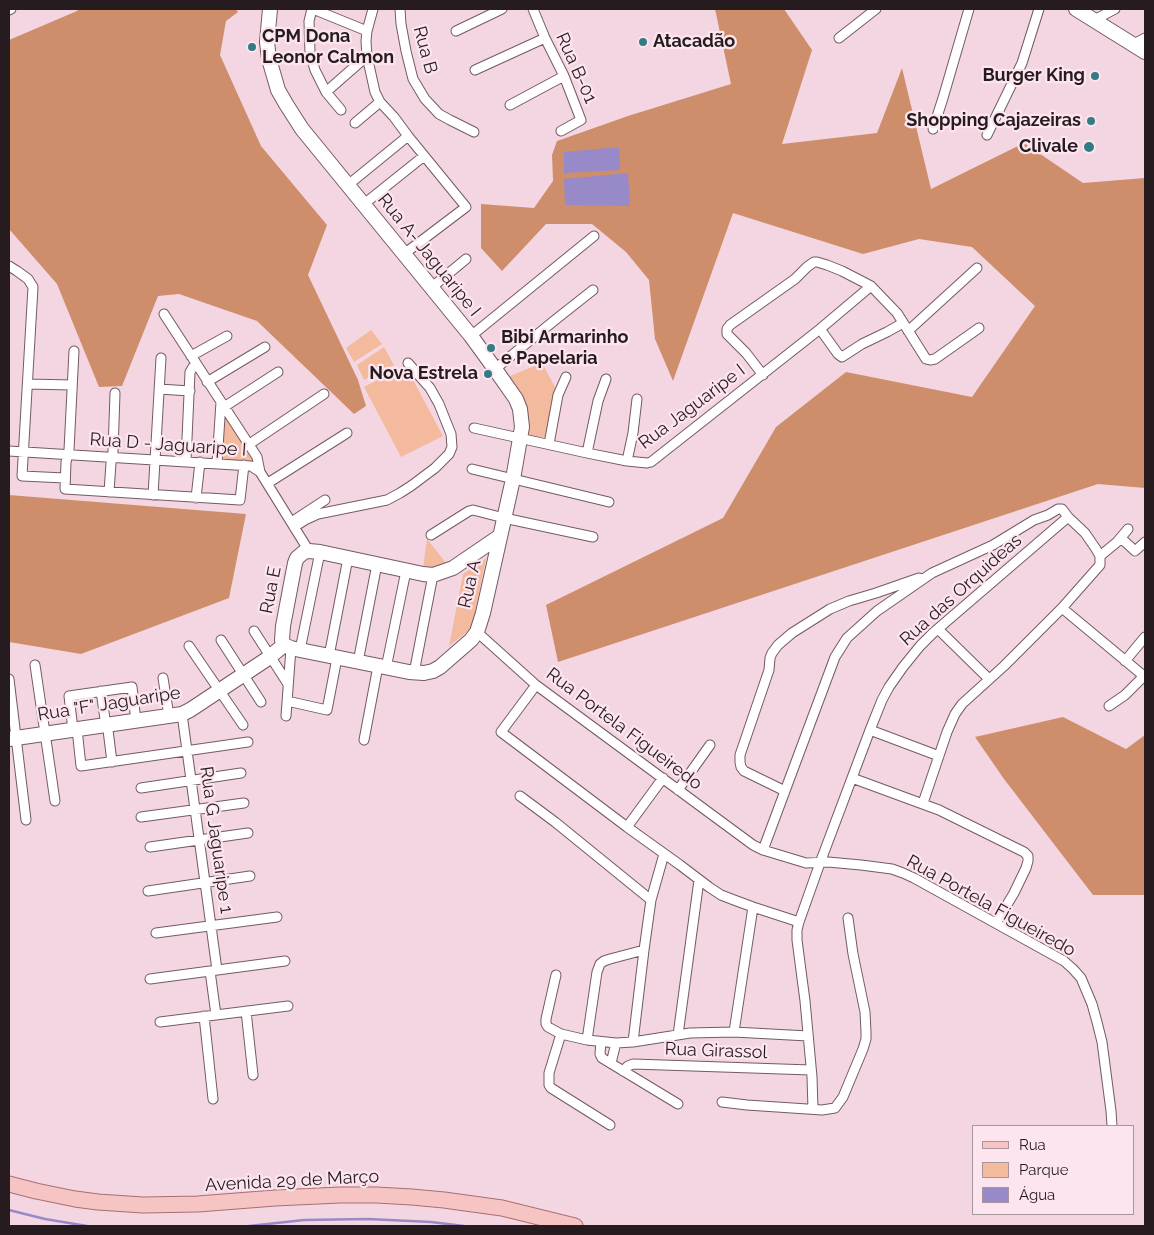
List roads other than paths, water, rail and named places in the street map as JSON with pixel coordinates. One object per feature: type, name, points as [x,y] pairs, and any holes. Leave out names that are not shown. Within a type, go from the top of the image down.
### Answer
[{"type":"main road","name":"Rua A- Jaguaripe I","points":[[270,9],[267,42],[269,58],[278,90],[294,117],[471,336],[511,391],[520,409],[521,438],[500,536]]},
{"type":"main road","points":[[1076,9],[1141,45]]},
{"type":"main road","name":"Rua A","points":[[314,552],[433,575],[453,568],[500,536]]},
{"type":"main road","name":"Rua A","points":[[292,648],[414,673],[424,673],[440,667],[471,640],[476,632],[483,613],[500,536]]},
{"type":"main road","name":"Rua E","points":[[292,648],[282,640],[295,563],[300,554],[314,552]]},
{"type":"main road","name":"Rua \"F\" Jaguaripe","points":[[13,738],[175,715],[190,710],[270,657],[292,648]]},
{"type":"main road","name":"Avenida 29 de Março","points":[[9,1184],[36,1192],[76,1199],[143,1205],[198,1204],[340,1195],[412,1197],[502,1208],[575,1226]]},
{"type":"street","points":[[341,110],[326,92],[315,70],[310,53],[308,36],[312,9],[367,31]]},
{"type":"street","points":[[373,9],[366,41],[367,56],[375,92],[380,102],[466,207],[404,254]]},
{"type":"street","name":"Rua B","points":[[400,9],[402,33],[413,79],[425,99],[439,114],[474,132]]},
{"type":"street","points":[[456,30],[502,9]]},
{"type":"street","name":"Rua B-01","points":[[533,9],[582,120],[562,131]]},
{"type":"street","points":[[839,38],[876,9]]},
{"type":"street","points":[[932,129],[969,9]]},
{"type":"street","points":[[987,135],[1022,63],[1039,9]]},
{"type":"street","points":[[1094,20],[1115,9]]},
{"type":"street","points":[[475,70],[545,38]]},
{"type":"street","points":[[326,92],[367,56]]},
{"type":"street","points":[[510,106],[564,76]]},
{"type":"street","points":[[355,123],[380,102]]},
{"type":"street","points":[[348,185],[408,136]]},
{"type":"street","points":[[364,204],[424,156]]},
{"type":"street","points":[[471,336],[594,236]]},
{"type":"street","points":[[431,288],[466,259]]},
{"type":"street","points":[[763,375],[746,353],[727,334],[727,329],[795,279],[814,262],[834,268],[871,286],[897,313],[926,359],[935,359],[979,328]]},
{"type":"street","points":[[9,266],[28,279],[33,287],[22,476],[65,478]]},
{"type":"street","points":[[908,331],[977,268]]},
{"type":"street","name":"Rua Jaguaripe I","points":[[474,428],[627,461],[651,462],[763,375],[871,286]]},
{"type":"street","points":[[495,369],[594,290]]},
{"type":"street","points":[[164,314],[256,457],[260,472]]},
{"type":"street","points":[[820,329],[842,357],[902,323]]},
{"type":"street","points":[[191,356],[228,336]]},
{"type":"street","points":[[208,382],[265,347]]},
{"type":"street","points":[[74,351],[65,489],[240,500],[244,465]]},
{"type":"street","points":[[153,495],[161,358]]},
{"type":"street","points":[[293,524],[318,514],[387,500],[400,494],[435,468],[449,454],[452,447],[451,434],[439,404],[430,388],[408,362]]},
{"type":"street","points":[[186,461],[190,372],[197,365]]},
{"type":"street","points":[[223,404],[278,372]]},
{"type":"street","points":[[549,444],[558,395],[566,377]]},
{"type":"street","points":[[587,453],[598,402],[606,379]]},
{"type":"street","points":[[28,384],[72,385]]},
{"type":"street","points":[[159,389],[190,391]]},
{"type":"street","points":[[109,492],[115,393]]},
{"type":"street","points":[[248,445],[324,394]]},
{"type":"street","points":[[627,461],[633,433],[637,398]]},
{"type":"street","points":[[217,463],[223,404]]},
{"type":"street","points":[[268,483],[347,433]]},
{"type":"street","name":"Rua D - Jaguaripe I","points":[[9,451],[251,466],[260,472],[293,524],[314,552]]},
{"type":"street","points":[[196,498],[200,462]]},
{"type":"street","points":[[472,469],[609,502]]},
{"type":"street","points":[[293,524],[325,500]]},
{"type":"street","points":[[785,791],[744,771],[740,762],[740,755],[769,670],[770,658],[778,645],[792,633],[830,609],[848,601],[932,573],[993,545],[1034,520],[1062,509],[1084,533],[1100,556],[1100,565],[1062,608],[1004,666],[962,704],[951,723],[923,803]]},
{"type":"street","points":[[431,535],[473,510],[593,537]]},
{"type":"street","name":"Rua das Orquideas","points":[[813,1110],[805,1001],[797,940],[799,922],[882,700],[895,677],[920,646],[1068,517]]},
{"type":"street","points":[[1100,556],[1128,529]]},
{"type":"street","points":[[1120,538],[1135,550],[1145,542]]},
{"type":"street","points":[[286,716],[292,648],[314,552]]},
{"type":"street","points":[[287,701],[326,710],[348,558]]},
{"type":"street","points":[[358,662],[376,564]]},
{"type":"street","points":[[364,740],[406,571]]},
{"type":"street","points":[[763,850],[830,670],[840,648],[847,638],[877,610],[932,573]]},
{"type":"street","points":[[414,673],[433,575]]},
{"type":"street","points":[[1062,608],[1145,677],[1125,695],[1108,706]]},
{"type":"street","points":[[938,629],[989,679]]},
{"type":"street","points":[[254,631],[288,684]]},
{"type":"street","name":"Rua Portela Figueiredo","points":[[476,632],[536,685],[753,845],[763,850],[806,863],[828,862],[898,871],[1064,961],[1081,978],[1092,1004],[1102,1042],[1112,1125]]},
{"type":"street","points":[[1125,661],[1145,637]]},
{"type":"street","points":[[222,640],[261,702]]},
{"type":"street","points":[[189,646],[242,725]]},
{"type":"street","points":[[35,665],[54,800]]},
{"type":"street","name":"Rua G Jaguaripe 1","points":[[163,678],[187,751],[211,926],[216,1015]]},
{"type":"street","points":[[9,679],[13,738],[26,820]]},
{"type":"street","points":[[536,685],[501,732],[627,827],[721,894],[752,908],[799,922]]},
{"type":"street","points":[[136,721],[132,687],[69,696],[81,766],[248,742]]},
{"type":"street","points":[[101,691],[112,762]]},
{"type":"street","points":[[870,730],[939,756]]},
{"type":"street","points":[[678,790],[710,745]]},
{"type":"street","points":[[140,788],[241,773]]},
{"type":"street","points":[[627,827],[663,778]]},
{"type":"street","points":[[852,778],[923,803],[1011,845],[1028,856],[1026,868],[996,923]]},
{"type":"street","points":[[520,796],[651,900]]},
{"type":"street","points":[[142,817],[244,803]]},
{"type":"street","points":[[150,847],[248,833]]},
{"type":"street","points":[[634,1042],[651,900],[664,854]]},
{"type":"street","points":[[148,891],[250,876]]},
{"type":"street","points":[[678,1034],[700,880]]},
{"type":"street","points":[[734,1032],[752,908]]},
{"type":"street","points":[[156,933],[276,917]]},
{"type":"street","points":[[722,1102],[829,1110],[834,1108],[843,1097],[866,1039],[865,1012],[848,918]]},
{"type":"street","points":[[587,1040],[597,972],[600,964],[610,959],[644,950]]},
{"type":"street","points":[[150,979],[285,961]]},
{"type":"street","points":[[556,975],[546,1024],[561,1034],[587,1040],[616,1043],[634,1042],[678,1034],[734,1032],[808,1036]]},
{"type":"street","points":[[160,1022],[288,1006]]},
{"type":"street","points":[[246,1011],[253,1075]]},
{"type":"street","points":[[204,1016],[213,1099]]},
{"type":"street","points":[[561,1034],[549,1073],[551,1088],[610,1125]]},
{"type":"street","points":[[601,1042],[600,1054],[602,1058],[678,1104]]},
{"type":"street","points":[[611,1063],[616,1043]]},
{"type":"street","name":"Rua Girassol","points":[[623,1071],[633,1064],[811,1070]]},
{"type":"water","points":[[619,147],[620,170],[564,173],[564,152]]},
{"type":"water","points":[[628,173],[630,206],[565,205],[564,179]]},
{"type":"waterway","points":[[9,1210],[45,1219],[87,1226]]},
{"type":"waterway","points":[[249,1226],[304,1220],[368,1219],[431,1222],[464,1226]]},
{"type":"place","name":"Atacadão","points":[[643,42]]},
{"type":"place","name":"CPM Dona Leonor Calmon","points":[[252,47]]},
{"type":"place","name":"Burger King","points":[[1095,76]]},
{"type":"place","name":"Shopping Cajazeiras","points":[[1091,121]]},
{"type":"place","name":"Clivale","points":[[1089,147]]},
{"type":"place","name":"Bibi Armarinho e Papelaria","points":[[491,348]]},
{"type":"place","name":"Nova Estrela","points":[[488,374]]}]
